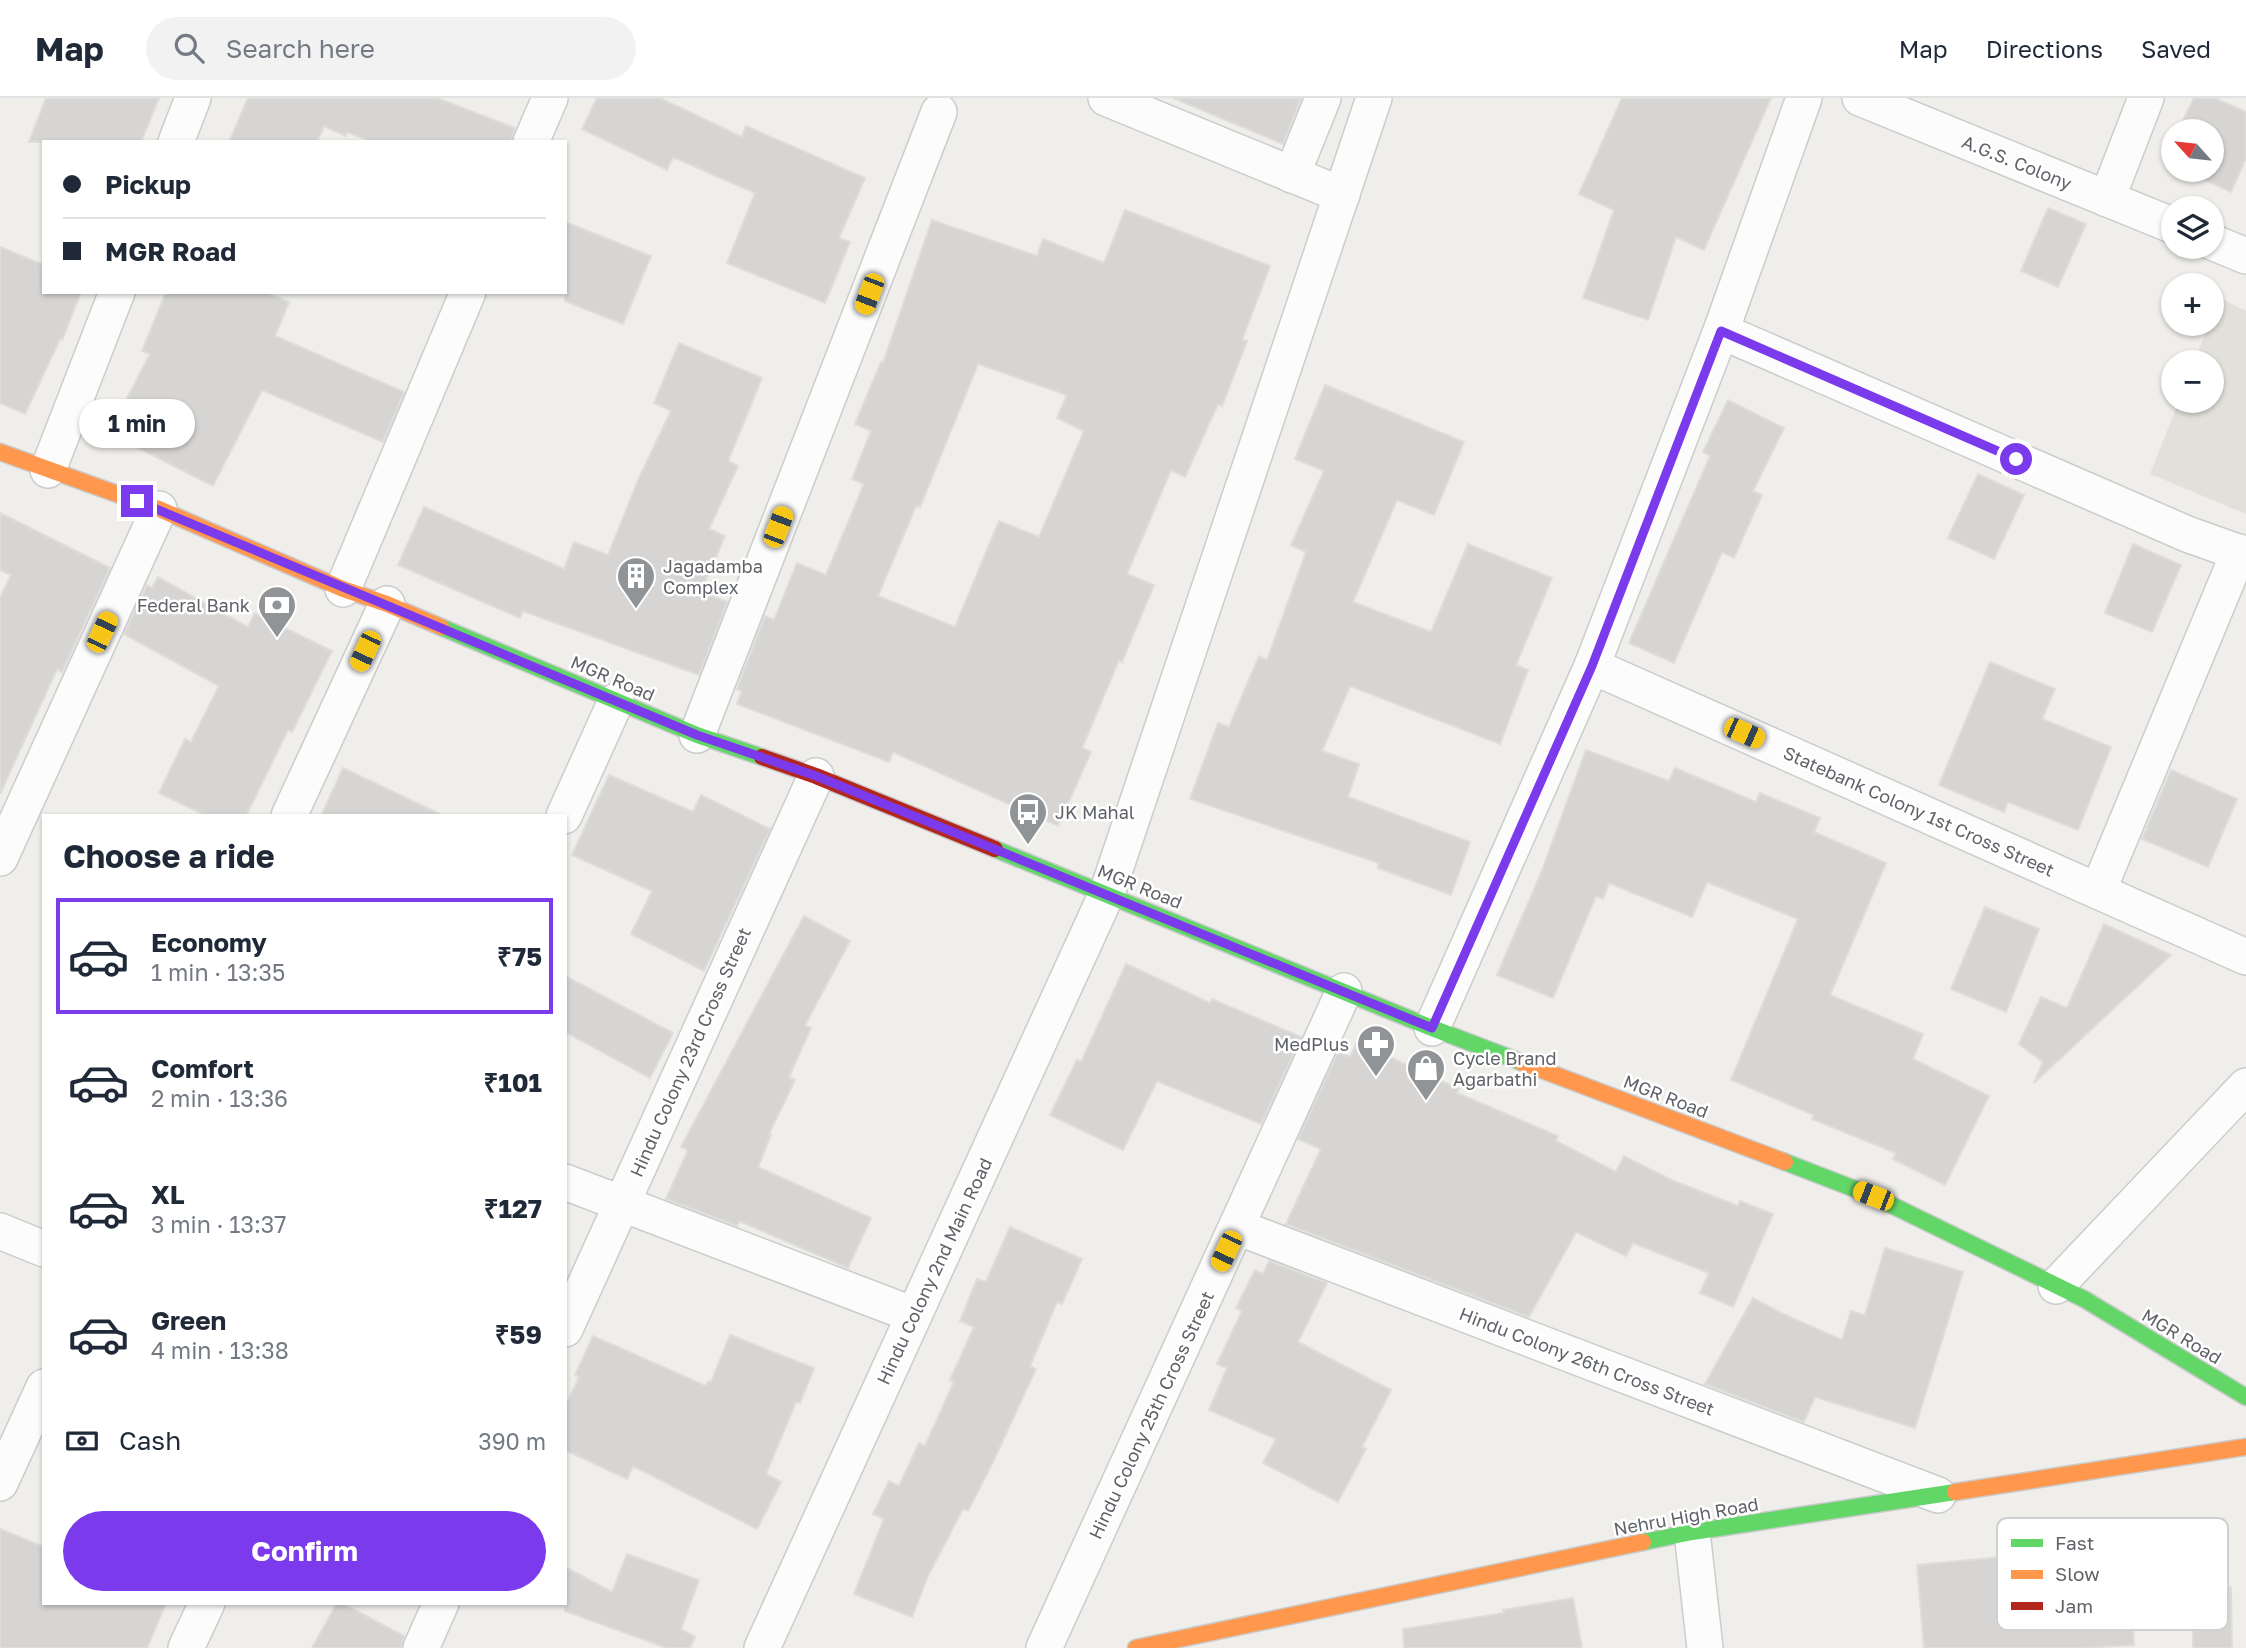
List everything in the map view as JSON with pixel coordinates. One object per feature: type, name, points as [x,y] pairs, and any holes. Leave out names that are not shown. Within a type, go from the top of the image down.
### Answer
[{"type":"street","points":[[177,140],[193,98]]},
{"type":"street","points":[[532,140],[550,98]]},
{"type":"street","points":[[1106,98],[1342,195]]},
{"type":"street","points":[[1292,175],[1323,98]]},
{"type":"street","name":"Hindu Colony 2nd Main Road","points":[[762,1648],[1107,893],[1374,98]]},
{"type":"street","points":[[1432,1028],[1592,666],[1721,331],[1804,98]]},
{"type":"street","name":"A.G.S. Colony","points":[[1860,98],[2161,221]]},
{"type":"street","points":[[2107,200],[2146,98]]},
{"type":"street","points":[[697,735],[939,112]]},
{"type":"street","points":[[2224,247],[2246,256]]},
{"type":"street","points":[[48,470],[116,294]]},
{"type":"street","points":[[343,589],[467,294]]},
{"type":"street","points":[[1721,331],[2187,534],[2242,553],[2098,891]]},
{"type":"street","name":"MGR Road","points":[[0,452],[159,509],[343,589],[387,604],[697,735],[816,776],[1432,1028],[1873,1196],[2084,1299],[2246,1397]]},
{"type":"street","points":[[0,858],[159,509]]},
{"type":"street","points":[[290,814],[387,604]]},
{"type":"street","name":"Statebank Colony 1st Cross Street","points":[[1592,666],[2246,957]]},
{"type":"street","points":[[565,814],[616,701]]},
{"type":"street","name":"Hindu Colony 23rd Cross Street","points":[[567,1325],[816,776]]},
{"type":"street","name":"Hindu Colony 25th Cross Street","points":[[1044,1648],[1344,991]]},
{"type":"street","points":[[2056,1286],[2246,1086]]},
{"type":"street","points":[[567,1183],[914,1315]]},
{"type":"street","name":"Hindu Colony 26th Cross Street","points":[[1237,1227],[1938,1495]]},
{"type":"street","points":[[0,1231],[42,1248]]},
{"type":"street","points":[[0,1483],[42,1391]]},
{"type":"street","name":"Nehru High Road","points":[[1136,1648],[1692,1532],[2246,1447]]},
{"type":"street","points":[[1692,1532],[1705,1648]]},
{"type":"street","points":[[186,1648],[205,1605]]},
{"type":"street","points":[[421,1648],[440,1605]]},
{"type":"shaded area","points":[[2224,300],[2246,311],[2246,514],[2150,474],[2174,413],[2224,413],[2224,350],[2199,350],[2204,336],[2224,336]]},
{"type":"building","points":[[46,98],[159,98],[142,140],[29,142]]},
{"type":"building","points":[[248,98],[437,98],[515,128],[512,140],[368,140],[347,132],[346,136],[324,126],[318,140],[230,140]]},
{"type":"building","points":[[597,98],[660,98],[742,137],[746,126],[865,178],[839,238],[850,242],[825,303],[727,263],[755,193],[673,157],[667,170],[582,129]]},
{"type":"building","points":[[1173,98],[1301,98],[1283,144]]},
{"type":"building","points":[[1622,98],[1771,98],[1704,250],[1676,237],[1648,320],[1583,298],[1614,210],[1579,194]]},
{"type":"building","points":[[2194,98],[2215,98],[2246,112],[2246,158],[2231,192],[2209,182],[2224,182],[2224,119],[2184,119]]},
{"type":"building","points":[[2048,208],[2086,224],[2058,287],[2021,271]]},
{"type":"building","points":[[1125,210],[1270,266],[1242,340],[1247,341],[1222,406],[1218,404],[1185,477],[1171,470],[1127,574],[1154,585],[1082,748],[1091,752],[1058,826],[893,752],[889,762],[737,704],[742,691],[737,689],[765,616],[774,620],[797,563],[826,575],[864,484],[852,479],[871,431],[855,424],[881,362],[883,363],[932,220],[1037,256],[1043,239],[1104,263]],"holes":[[[978,364],[1067,395],[1057,418],[1084,431],[1039,537],[999,521],[955,627],[878,596],[916,506],[920,507]]]},
{"type":"building","points":[[567,223],[651,256],[623,324],[565,301]]},
{"type":"building","points":[[0,247],[42,264],[42,294],[80,294],[62,340],[60,339],[25,414],[0,403]]},
{"type":"building","points":[[165,294],[269,294],[289,302],[275,336],[404,392],[383,442],[262,390],[213,486],[109,433],[150,354],[142,351]]},
{"type":"building","points":[[679,343],[762,378],[728,461],[738,466],[709,529],[725,536],[701,591],[727,602],[699,675],[523,611],[520,618],[398,565],[424,507],[564,569],[574,542],[608,555],[639,478],[671,411],[654,403]]},
{"type":"building","points":[[1325,385],[1464,442],[1434,515],[1397,500],[1353,602],[1431,632],[1468,544],[1552,578],[1516,665],[1528,670],[1500,744],[1350,686],[1322,751],[1359,764],[1348,797],[1470,842],[1451,895],[1378,868],[1379,863],[1190,799],[1218,723],[1229,727],[1259,656],[1267,660],[1306,552],[1291,545],[1324,471],[1295,459]]},
{"type":"building","points":[[1728,400],[1784,428],[1753,491],[1762,495],[1734,558],[1722,552],[1674,663],[1629,643],[1710,456],[1703,452]]},
{"type":"building","points":[[1978,474],[2024,495],[1994,559],[1948,538]]},
{"type":"building","points":[[0,513],[110,568],[62,672],[57,669],[0,794],[0,598],[11,575],[0,570]]},
{"type":"building","points":[[2133,544],[2181,565],[2152,632],[2105,613]]},
{"type":"building","points":[[158,577],[248,627],[255,613],[332,651],[292,732],[288,730],[247,814],[203,814],[159,793],[185,739],[191,742],[219,686],[124,634],[147,585],[152,588]]},
{"type":"building","points":[[1990,662],[2055,689],[2042,719],[2111,747],[2078,830],[2008,802],[2004,812],[1939,785]]},
{"type":"building","points":[[1586,750],[1669,781],[1675,768],[1756,802],[1760,793],[1820,818],[1814,832],[1886,863],[1830,995],[1923,1034],[1913,1059],[1989,1096],[1945,1185],[1893,1159],[1896,1153],[1812,1119],[1814,1115],[1731,1080],[1798,919],[1707,882],[1692,917],[1609,883],[1603,899],[1596,896],[1553,998],[1497,975],[1541,873]]},
{"type":"building","points":[[343,768],[440,814],[322,814]]},
{"type":"building","points":[[2171,770],[2237,799],[2208,867],[2142,839]]},
{"type":"building","points":[[609,775],[693,812],[701,795],[770,829],[704,971],[631,934],[652,891],[572,855]]},
{"type":"building","points":[[1985,907],[2039,929],[2006,1012],[1951,989]]},
{"type":"building","points":[[804,916],[850,941],[805,1025],[811,1028],[789,1077],[795,1080],[769,1134],[771,1135],[758,1167],[871,1218],[848,1268],[739,1221],[737,1226],[666,1199],[688,1150],[681,1147]]},
{"type":"building","points":[[2104,924],[2171,955],[2034,1083],[2043,1062],[2019,1044],[2041,997],[2067,1008]]},
{"type":"building","points":[[1126,964],[1210,1003],[1212,999],[1301,1037],[1261,1124],[1157,1081],[1123,1150],[1050,1115],[1077,1060],[1081,1062]]},
{"type":"building","points":[[567,977],[673,1033],[650,1078],[567,1033]]},
{"type":"building","points":[[1357,1042],[1459,1089],[1457,1093],[1558,1136],[1556,1141],[1616,1172],[1624,1156],[1674,1181],[1738,1206],[1740,1201],[1773,1214],[1733,1307],[1700,1293],[1709,1273],[1633,1243],[1626,1256],[1576,1232],[1529,1317],[1286,1224],[1321,1149],[1298,1139],[1338,1052],[1350,1057]]},
{"type":"building","points":[[1010,1227],[1082,1259],[1062,1304],[1057,1302],[1030,1366],[1036,1369],[991,1466],[968,1511],[963,1509],[928,1576],[912,1617],[854,1594],[884,1519],[873,1514],[889,1481],[899,1486],[919,1443],[925,1446],[954,1382],[950,1380],[974,1327],[960,1321],[977,1279],[986,1282]]},
{"type":"building","points":[[1885,1248],[1963,1272],[1915,1428],[1815,1397],[1804,1422],[1705,1384],[1753,1298],[1842,1340],[1851,1311],[1865,1315]]},
{"type":"building","points":[[1269,1261],[1327,1283],[1298,1342],[1391,1390],[1362,1447],[1366,1449],[1338,1502],[1263,1463],[1276,1439],[1209,1410],[1227,1368],[1217,1364],[1242,1311],[1236,1308],[1255,1270],[1263,1274]]},
{"type":"building","points":[[730,1335],[814,1368],[800,1403],[796,1402],[766,1474],[781,1482],[757,1529],[633,1466],[627,1479],[567,1451],[567,1403],[579,1377],[575,1375],[593,1336],[706,1386],[708,1381],[711,1382]]},
{"type":"building","points":[[0,1529],[42,1546],[42,1605],[165,1605],[147,1648],[0,1648]]},
{"type":"building","points":[[627,1554],[699,1580],[681,1629],[695,1637],[690,1648],[667,1648],[565,1611],[567,1568],[612,1592]]},
{"type":"building","points":[[1997,1557],[1997,1630],[2133,1630],[2134,1645],[2080,1648],[1924,1648],[1917,1565]]},
{"type":"building","points":[[2228,1587],[2231,1587],[2232,1648],[2193,1648],[2193,1630],[2228,1630]]},
{"type":"building","points":[[1573,1598],[1582,1648],[1404,1648],[1403,1629],[1504,1613],[1503,1610]]},
{"type":"building","points":[[336,1605],[346,1605],[404,1636],[401,1648],[312,1648]]},
{"type":"traffic: fast","points":[[441,627],[697,735],[762,757]]},
{"type":"traffic: fast","points":[[995,849],[1521,1062]]},
{"type":"traffic: fast","points":[[1785,1162],[1873,1196],[2084,1299],[2246,1397]]},
{"type":"traffic: fast","points":[[1643,1542],[1692,1532],[1955,1492]]},
{"type":"traffic: slow","points":[[0,452],[159,509],[343,589],[441,627]]},
{"type":"traffic: slow","points":[[1521,1062],[1785,1162]]},
{"type":"traffic: slow","points":[[1955,1492],[2246,1447]]},
{"type":"traffic: slow","points":[[1136,1648],[1643,1542]]},
{"type":"traffic: jam","points":[[762,757],[816,776],[995,849]]},
{"type":"place","name":"Jagadamba Complex","points":[[636,610]]},
{"type":"place","name":"Federal Bank","points":[[277,639]]},
{"type":"place","name":"JK Mahal","points":[[1028,846]]},
{"type":"place","name":"MedPlus","points":[[1376,1078]]},
{"type":"place","name":"Cycle Brand Agarbathi","points":[[1426,1102]]},
{"type":"route","points":[[137,501],[697,735],[816,776],[1432,1028],[1592,666],[1721,331],[2016,459]]}]
